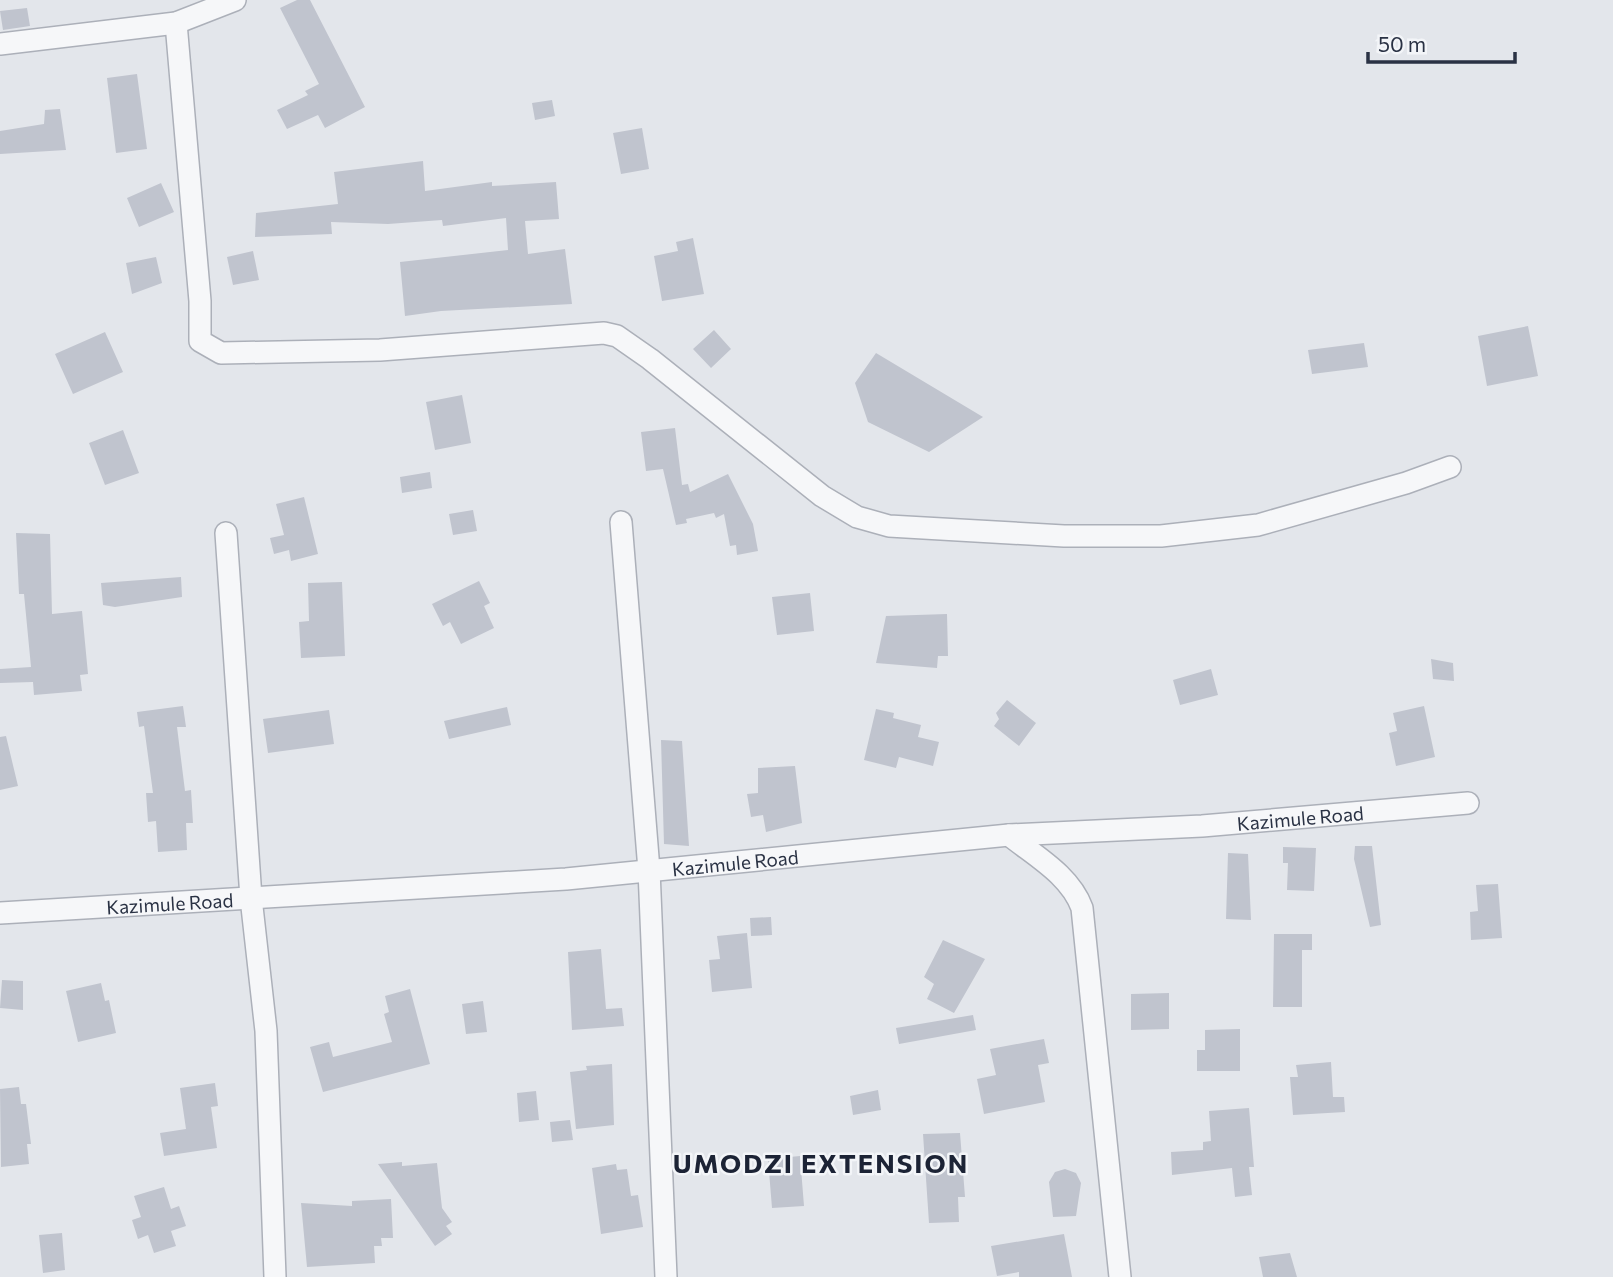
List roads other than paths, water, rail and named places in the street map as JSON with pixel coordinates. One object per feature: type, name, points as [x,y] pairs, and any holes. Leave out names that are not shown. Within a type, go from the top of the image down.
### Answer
[{"type":"street","points":[[0,44],[176,23],[235,0]]},
{"type":"street","points":[[176,23],[200,301],[200,341],[221,353],[380,349],[604,333],[617,336],[650,359],[822,496],[857,517],[889,526],[1064,536],[1161,536],[1258,525],[1406,483],[1450,467]]},
{"type":"street","points":[[621,522],[649,870],[666,1277]]},
{"type":"street","points":[[226,533],[250,898],[267,1031],[275,1277]]},
{"type":"street","name":"Kazimule Road","points":[[0,913],[566,879],[1009,835],[1202,826],[1468,803]]},
{"type":"street","points":[[1009,835],[1061,876],[1076,892],[1082,908],[1120,1277]]},
{"type":"district","name":"UMODZI EXTENSION","points":[[821,1162]]}]
